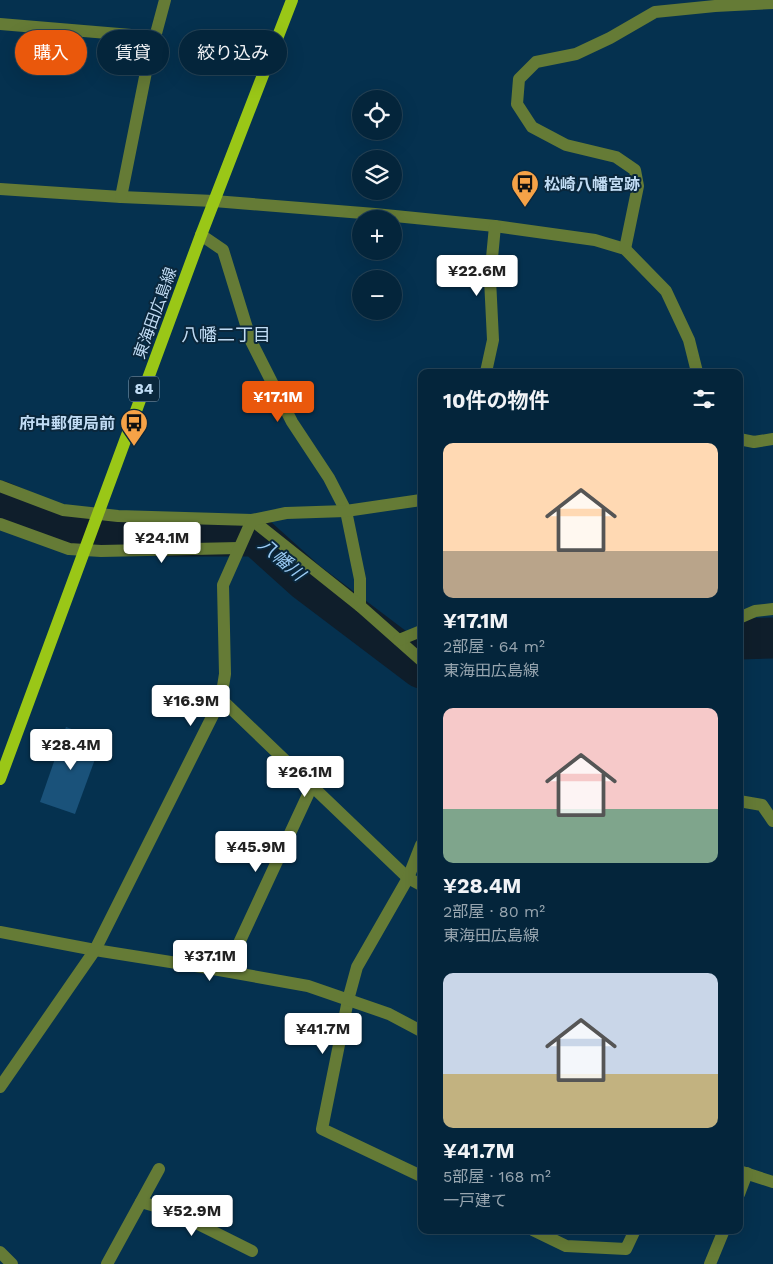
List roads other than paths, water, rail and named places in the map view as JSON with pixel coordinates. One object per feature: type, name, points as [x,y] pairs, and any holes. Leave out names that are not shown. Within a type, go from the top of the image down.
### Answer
[{"type":"main road","name":"東海田広島線","points":[[0,779],[200,235],[292,0]]},
{"type":"street","points":[[157,30],[165,0]]},
{"type":"street","points":[[625,249],[638,186],[635,170],[616,157],[566,146],[532,127],[517,104],[518,79],[536,62],[576,54],[610,38],[655,12],[714,3],[773,3]]},
{"type":"street","points":[[0,24],[97,32]]},
{"type":"street","points":[[121,197],[145,75]]},
{"type":"street","points":[[0,189],[214,201],[495,226],[595,240],[625,249],[666,291],[690,340],[696,369]]},
{"type":"street","points":[[487,369],[494,340],[490,279],[495,226]]},
{"type":"street","points":[[200,235],[224,250],[251,341],[292,422],[346,510],[360,579],[360,606]]},
{"type":"street","points":[[743,440],[754,442],[773,439]]},
{"type":"street","points":[[0,486],[63,510],[98,514],[252,520],[286,513],[346,510],[418,500]]},
{"type":"street","points":[[0,1087],[95,950],[221,699],[225,674],[223,586],[252,520]]},
{"type":"street","points":[[252,520],[360,606],[418,657]]},
{"type":"street","points":[[0,524],[69,549],[101,551],[240,548]]},
{"type":"street","points":[[743,616],[755,611],[773,609]]},
{"type":"street","points":[[399,640],[418,632]]},
{"type":"street","points":[[221,699],[408,878],[418,883]]},
{"type":"street","points":[[226,971],[312,786]]},
{"type":"street","points":[[743,802],[768,804],[773,822]]},
{"type":"street","points":[[418,853],[408,878],[357,967],[348,1000],[322,1129],[418,1175]]},
{"type":"street","points":[[0,932],[308,986],[389,1014],[418,1029]]},
{"type":"street","points":[[107,1264],[158,1169]]},
{"type":"street","points":[[743,1172],[773,1182]]},
{"type":"street","points":[[141,1202],[172,1211],[252,1251]]},
{"type":"street","points":[[541,1234],[566,1246],[626,1249],[633,1234]]},
{"type":"street","points":[[710,1264],[722,1234]]},
{"type":"street","points":[[0,1252],[12,1264]]},
{"type":"waterway","name":"八幡川","points":[[0,501],[58,526],[80,531],[164,536],[256,536],[306,581],[418,666]]},
{"type":"waterway","name":"八幡川","points":[[743,639],[773,638]]},
{"type":"place","name":"松崎八幡宮跡","points":[[525,208]]},
{"type":"place","name":"府中郵便局前","points":[[134,447]]},
{"type":"district","name":"八幡二丁目","points":[[226,334]]}]
